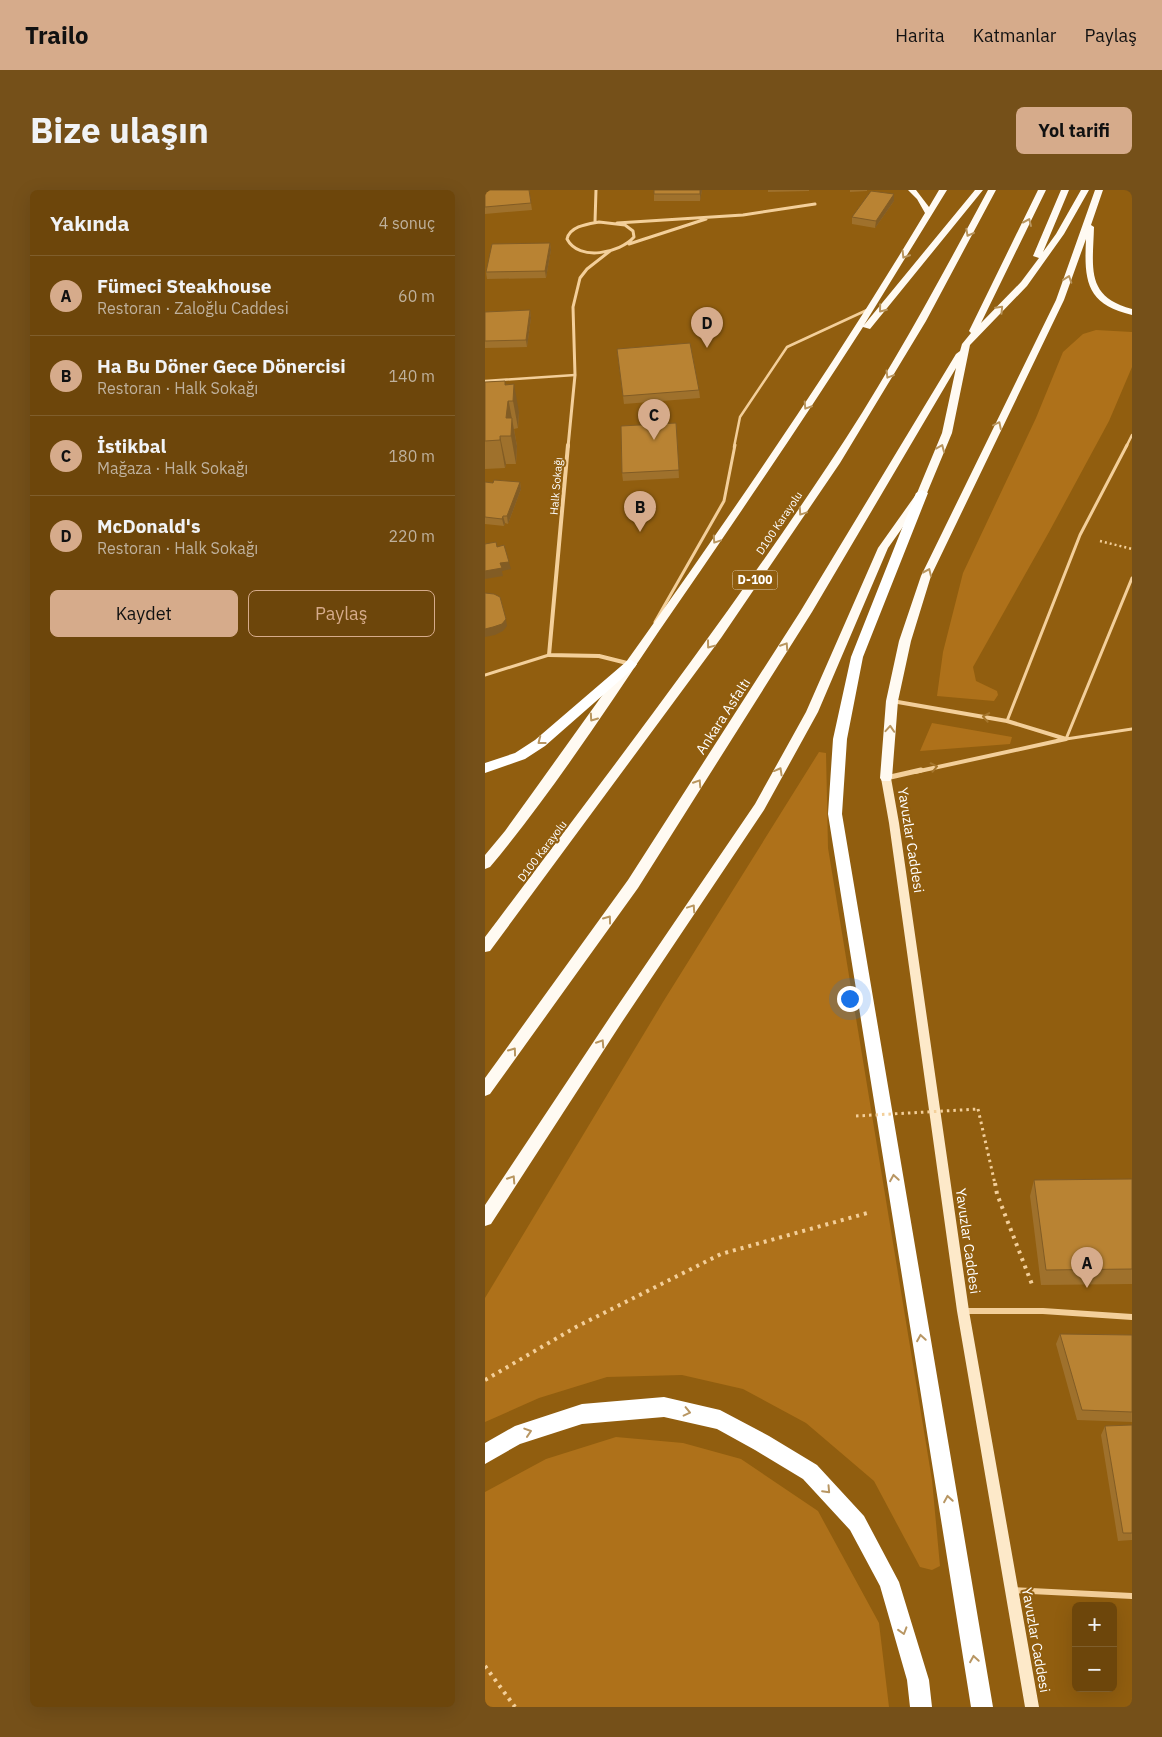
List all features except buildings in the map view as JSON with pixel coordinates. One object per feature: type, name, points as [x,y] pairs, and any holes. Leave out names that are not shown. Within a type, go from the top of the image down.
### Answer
[{"type":"highway","points":[[912,190],[920,198],[929,213]]},
{"type":"highway","points":[[485,864],[509,834],[631,664],[824,380],[943,190]]},
{"type":"highway","points":[[824,380],[979,190]]},
{"type":"highway","name":"D100 Karayolu","points":[[485,947],[717,635],[835,463],[922,321],[992,190]]},
{"type":"highway","points":[[982,1707],[835,814],[840,739],[857,657],[947,433],[966,344],[1026,226],[1041,190]]},
{"type":"highway","points":[[1024,284],[1065,190]]},
{"type":"highway","points":[[966,344],[1024,284],[1060,234],[1085,190]]},
{"type":"highway","points":[[886,778],[892,701],[905,641],[926,576],[1060,300],[1099,190]]},
{"type":"highway","points":[[1090,216],[1090,274],[1097,294],[1119,309],[1132,312]]},
{"type":"highway","name":"Ankara Asfaltı","points":[[485,1090],[633,884],[806,612],[966,344]]},
{"type":"highway","points":[[485,1219],[617,1018],[760,807],[812,712],[883,548],[922,493]]},
{"type":"highway","points":[[485,768],[520,756],[540,743],[631,664]]},
{"type":"highway","points":[[485,1454],[515,1436],[582,1414],[664,1407],[720,1420],[762,1443],[810,1472],[857,1523],[889,1582],[918,1680],[921,1707]]},
{"type":"main road","name":"Yavuzlar Caddesi","points":[[886,778],[963,1311],[1032,1707]]},
{"type":"street","points":[[595,222],[596,190]]},
{"type":"street","points":[[709,218],[611,251],[584,250],[570,244],[568,239],[569,234],[574,229],[595,222],[617,223],[709,218],[815,204]]},
{"type":"street","points":[[617,223],[625,225],[633,231],[634,237],[626,245]]},
{"type":"street","name":"Halk Sokağı","points":[[549,655],[575,375],[573,306],[580,278],[587,269],[611,251]]},
{"type":"street","points":[[549,655],[599,656],[631,664]]},
{"type":"street","points":[[892,701],[1007,721],[1066,739]]},
{"type":"street","points":[[886,778],[1066,739]]},
{"type":"street","points":[[963,1311],[1043,1311],[1132,1317]]},
{"type":"street","points":[[1013,1590],[1132,1596]]},
{"type":"lane","points":[[631,664],[724,501],[740,417],[787,347],[869,309]]},
{"type":"lane","points":[[485,382],[575,375]]},
{"type":"lane","points":[[1007,721],[1080,535],[1132,435]]},
{"type":"lane","points":[[1066,739],[1132,578]]},
{"type":"lane","points":[[485,675],[549,655]]},
{"type":"lane","points":[[1066,739],[1132,729]]},
{"type":"path","points":[[1080,535],[1132,549]]},
{"type":"path","points":[[856,1116],[978,1109],[997,1194],[1043,1311]]},
{"type":"path","points":[[485,1380],[577,1327],[721,1254],[871,1213]]},
{"type":"path","points":[[485,1666],[515,1707]]},
{"type":"shaded area","points":[[1096,330],[1132,332],[1132,367],[1109,421],[973,667],[976,681],[997,691],[998,695],[994,701],[937,696],[943,652],[963,573],[1036,418],[1063,352],[1083,334]]},
{"type":"shaded area","points":[[932,723],[1012,737],[1010,744],[920,751]]},
{"type":"shaded area","points":[[819,752],[826,753],[828,848],[932,1480],[940,1566],[932,1570],[920,1567],[874,1481],[806,1423],[743,1389],[682,1375],[607,1377],[539,1398],[485,1422],[485,1298],[663,1002]]},
{"type":"shaded area","points":[[616,1437],[683,1443],[741,1459],[818,1511],[879,1623],[889,1707],[485,1707],[485,1492],[546,1459]]},
{"type":"place","name":"McDonald's","points":[[707,348]]},
{"type":"place","name":"İstikbal","points":[[654,440]]},
{"type":"place","name":"Ha Bu Döner Gece Dönercisi","points":[[640,532]]},
{"type":"place","name":"Fümeci Steakhouse","points":[[1087,1288]]}]
